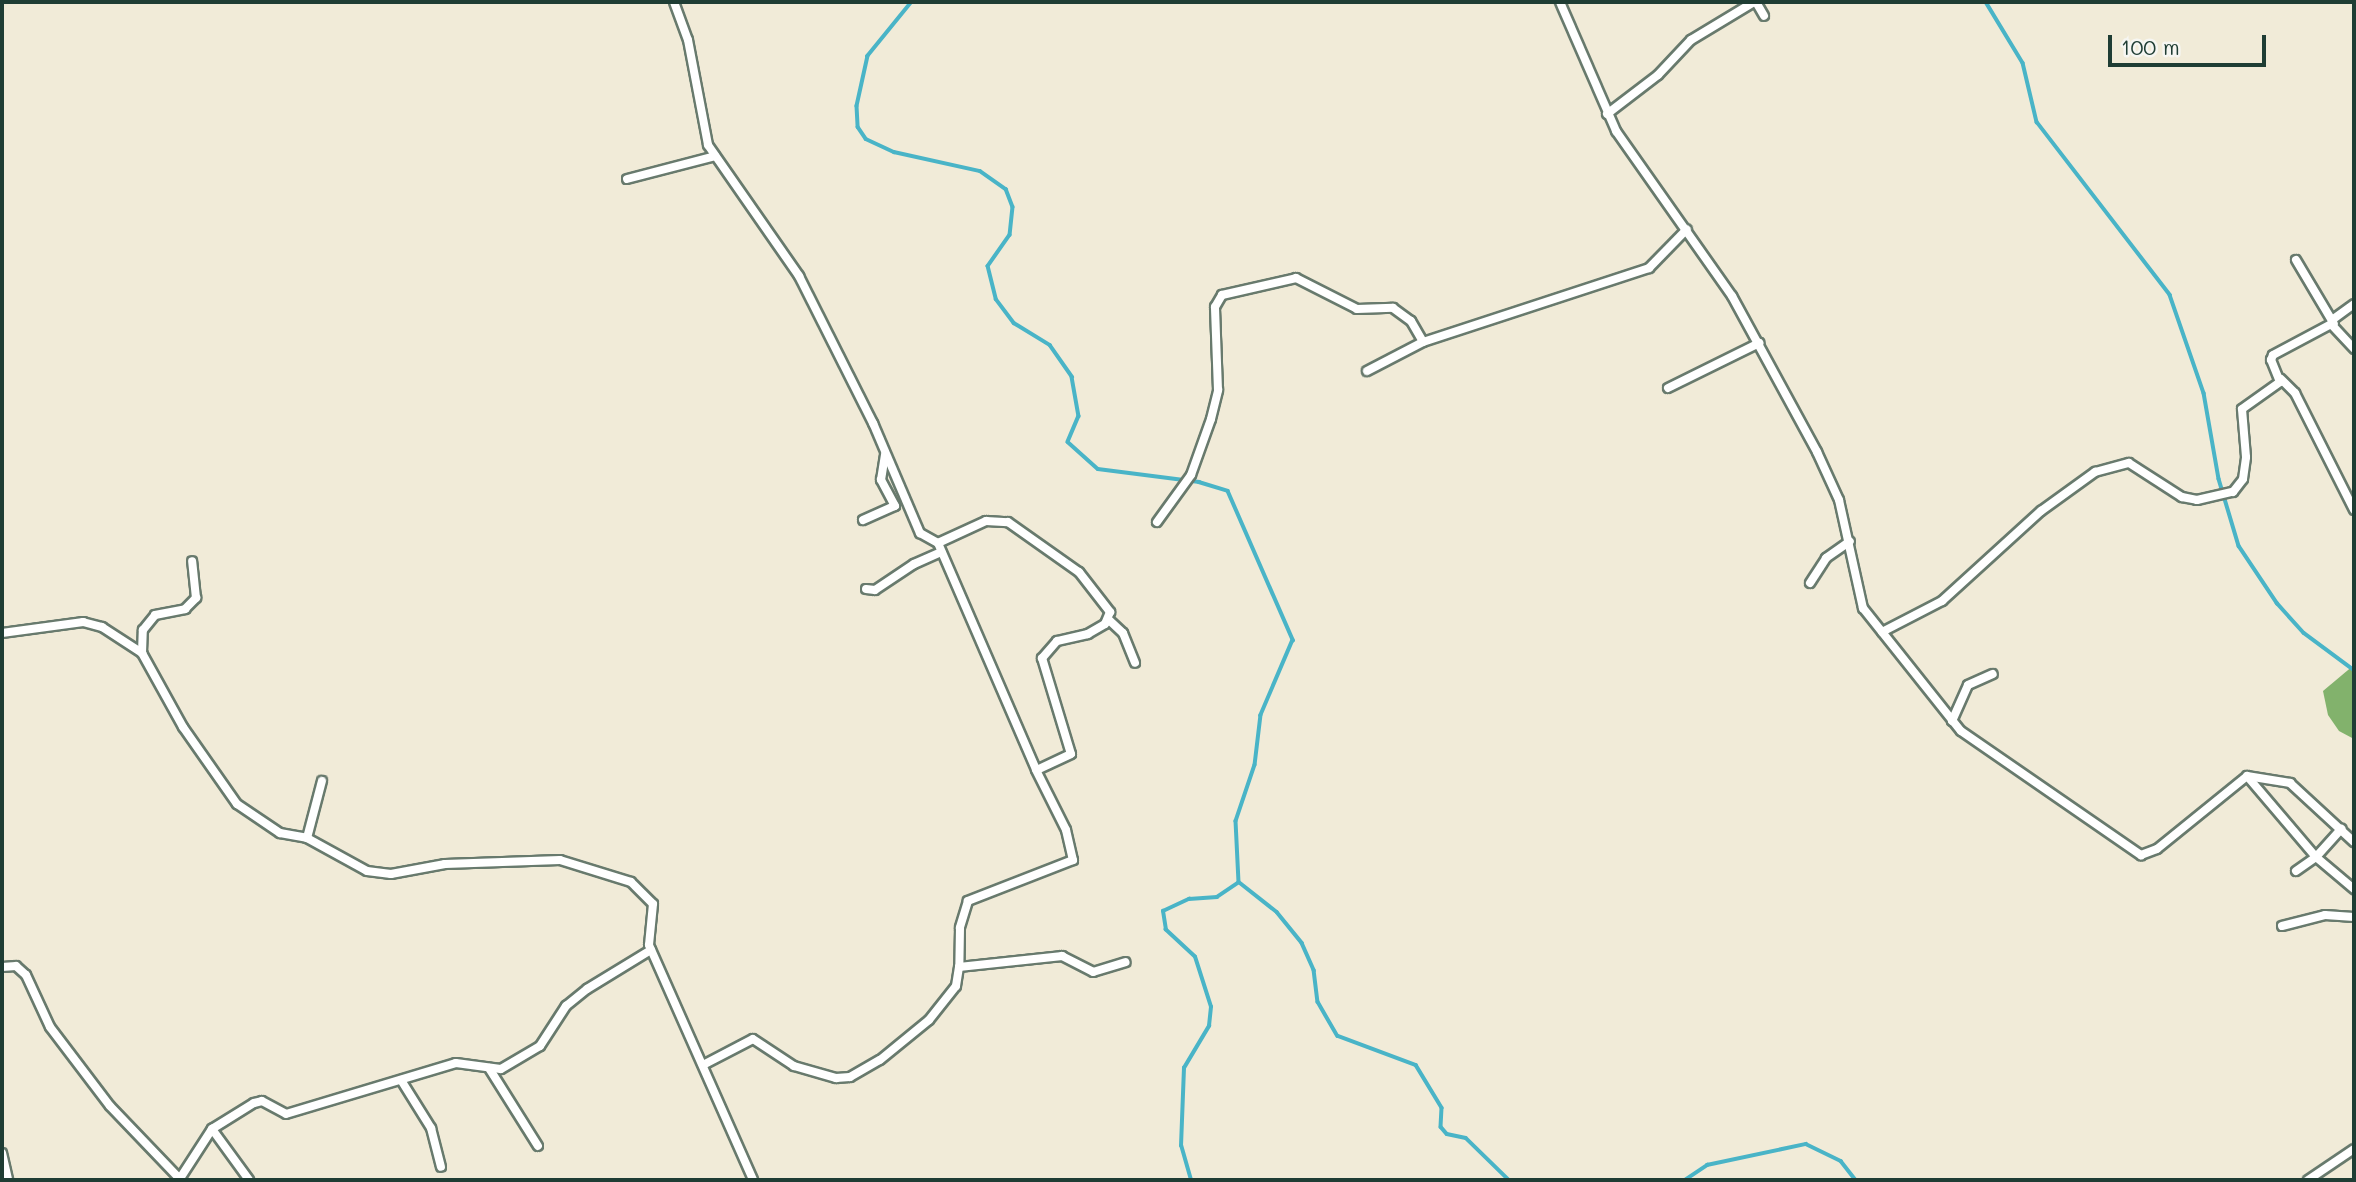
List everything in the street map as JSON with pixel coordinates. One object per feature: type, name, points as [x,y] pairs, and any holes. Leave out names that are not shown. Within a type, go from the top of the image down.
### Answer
[{"type":"street","points":[[674,2],[681,12],[706,132],[715,156],[799,276],[885,451],[920,533],[940,548],[1066,830],[1073,860],[968,901],[960,928],[956,986],[929,1020],[887,1055],[849,1077],[794,1066],[753,1039],[703,1065]]},
{"type":"street","points":[[1560,2],[1607,114],[1653,189],[1687,229],[1759,343],[1828,476],[1850,541],[1863,608],[1951,721],[2141,855],[2157,849],[2246,776],[2290,783],[2354,842]]},
{"type":"street","points":[[1607,114],[1658,75],[1691,40],[1755,2],[1764,16]]},
{"type":"street","points":[[626,179],[715,156]]},
{"type":"street","points":[[1367,371],[1423,342],[1649,268],[1687,229]]},
{"type":"street","points":[[2296,260],[2333,322],[2354,349]]},
{"type":"street","points":[[1157,522],[1191,475],[1211,419],[1218,390],[1215,307],[1222,295],[1296,278],[1357,309],[1393,308],[1410,321],[1423,342]]},
{"type":"street","points":[[2354,303],[2333,322],[2273,355],[2271,360],[2281,379],[2295,393],[2354,510]]},
{"type":"street","points":[[1668,388],[1759,343]]},
{"type":"street","points":[[1882,632],[1941,601],[2041,511],[2095,472],[2129,463],[2182,497],[2220,497],[2233,492],[2239,488],[2245,468],[2242,409],[2281,379]]},
{"type":"street","points":[[863,520],[895,506],[881,481],[885,451]]},
{"type":"street","points":[[866,589],[875,590],[986,521],[1007,522],[1079,572],[1110,612],[1110,620],[1123,633],[1135,663]]},
{"type":"street","points":[[1810,583],[1826,558],[1850,541]]},
{"type":"street","points":[[142,653],[142,634],[155,615],[185,609],[196,598],[192,561]]},
{"type":"street","points":[[1037,770],[1071,754],[1042,663],[1044,652],[1057,641],[1088,634],[1110,620]]},
{"type":"street","points":[[2,633],[83,622],[102,627],[142,653],[183,727],[237,804],[280,833],[307,838],[379,874],[530,859],[561,860],[631,882],[653,904],[651,950],[753,1180]]},
{"type":"street","points":[[1951,721],[1968,685],[1993,674]]},
{"type":"street","points":[[2246,776],[2316,857],[2354,889]]},
{"type":"street","points":[[307,838],[322,781]]},
{"type":"street","points":[[2296,871],[2316,857],[2341,829]]},
{"type":"street","points":[[2282,926],[2325,915],[2354,918]]},
{"type":"street","points":[[2,967],[16,966],[26,975],[50,1027],[110,1106],[180,1179],[212,1129],[254,1103],[262,1101],[279,1114],[291,1113],[456,1063],[501,1069],[540,1046],[566,1006],[651,950]]},
{"type":"street","points":[[959,967],[1062,956],[1093,972],[1126,962]]},
{"type":"street","points":[[489,1068],[538,1146]]},
{"type":"street","points":[[401,1080],[431,1128],[441,1167]]},
{"type":"street","points":[[212,1129],[249,1180]]},
{"type":"street","points":[[2308,1180],[2354,1149]]},
{"type":"street","points":[[2,1153],[8,1180]]},
{"type":"green space","points":[[2354,665],[2354,739],[2339,731],[2328,715],[2323,691]]},
{"type":"waterway","points":[[912,2],[868,56],[857,106],[858,127],[866,139],[894,152],[980,171],[1006,189],[1013,207],[1010,235],[988,266],[996,299],[1014,323],[1050,345],[1072,377],[1079,416],[1068,442],[1098,469],[1199,482],[1228,491],[1293,640],[1261,715],[1255,765],[1236,821],[1239,882],[1277,912],[1302,943],[1314,970],[1318,1002],[1338,1036],[1416,1065],[1442,1108],[1441,1127],[1447,1134],[1466,1138],[1509,1180]]},
{"type":"waterway","points":[[1986,2],[2023,63],[2037,122],[2170,295],[2204,393],[2219,479],[2239,546],[2277,603],[2304,633],[2354,670]]},
{"type":"waterway","points":[[1191,1180],[1181,1146],[1184,1068],[1209,1026],[1211,1007],[1195,957],[1166,930],[1163,911],[1189,899],[1217,897],[1238,883]]},
{"type":"waterway","points":[[1685,1180],[1707,1165],[1806,1144],[1841,1161],[1856,1180]]}]
